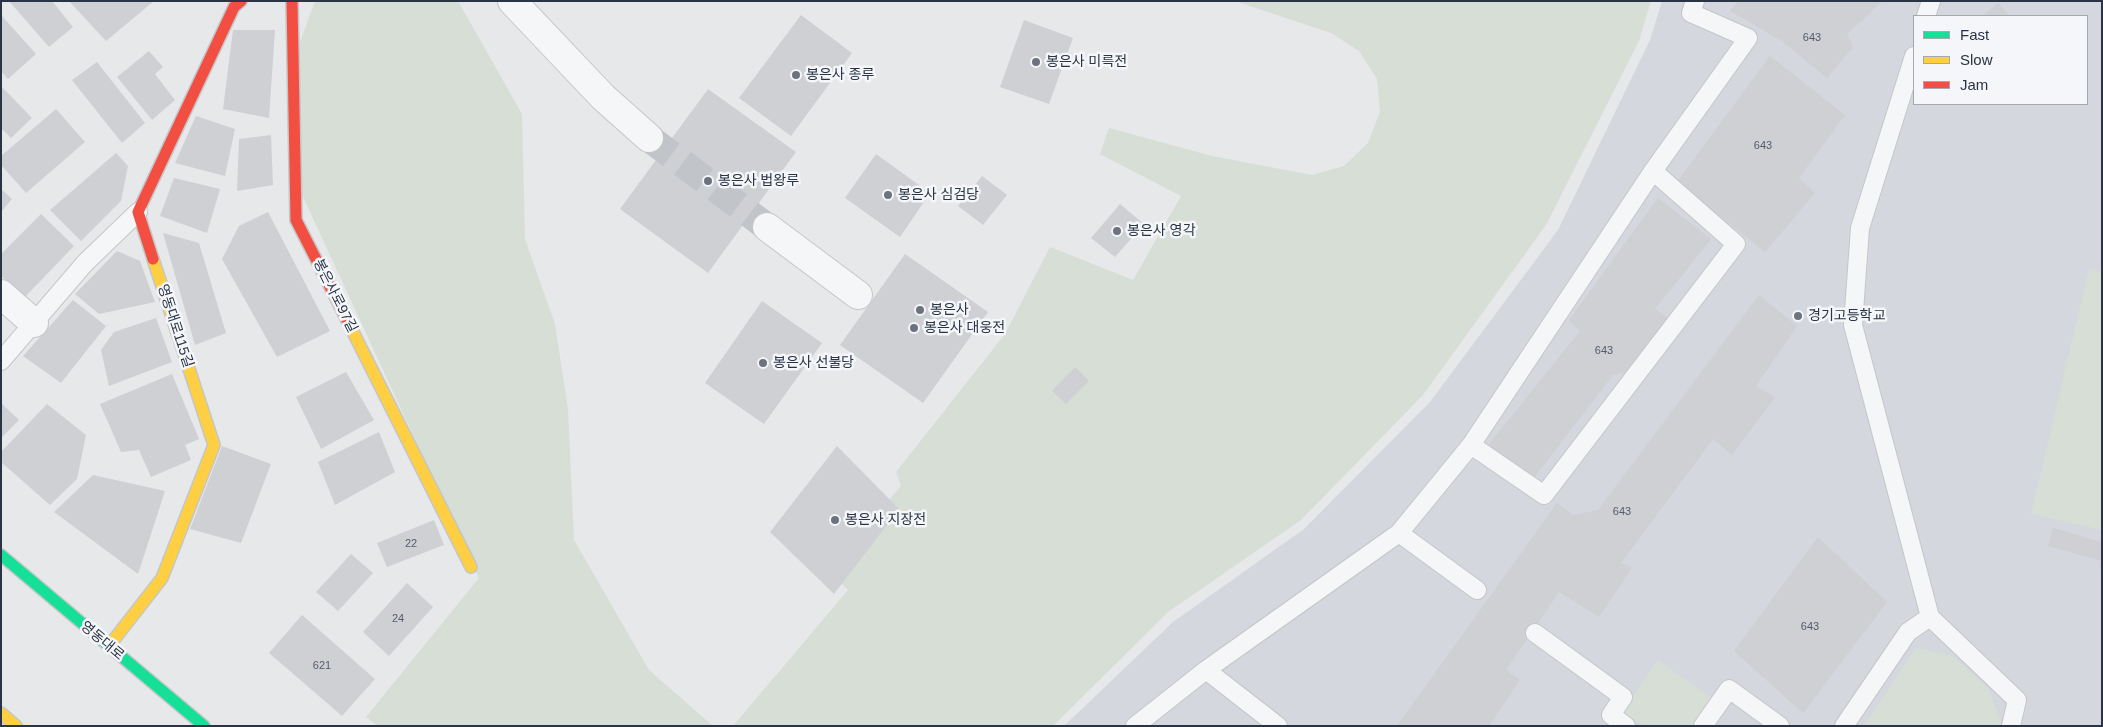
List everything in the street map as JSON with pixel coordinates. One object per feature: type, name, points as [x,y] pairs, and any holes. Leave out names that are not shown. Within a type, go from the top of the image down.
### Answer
[{"type":"street","points":[[138,212],[234,6],[241,1]]},
{"type":"street","name":"봉은사로97길","points":[[292,1],[296,220],[471,567]]},
{"type":"street","points":[[512,1],[603,97],[649,138]]},
{"type":"street","name":"영동대로115길","points":[[109,646],[162,578],[214,445],[138,212]]},
{"type":"street","points":[[767,227],[858,296]]},
{"type":"street","points":[[1,294],[34,323]]},
{"type":"street","name":"영동대로","points":[[1,555],[204,726]]},
{"type":"street","points":[[1,714],[16,726]]},
{"type":"lane","points":[[1135,726],[1206,670],[1399,533],[1470,445],[1653,171],[1748,38],[1691,13],[1695,1]]},
{"type":"lane","points":[[1926,15],[1931,1]]},
{"type":"lane","points":[[1913,59],[1860,228],[1853,325],[1930,617],[2016,700],[2011,726]]},
{"type":"lane","points":[[1470,445],[1544,495],[1736,244],[1653,171]]},
{"type":"lane","points":[[1,361],[85,263],[138,212]]},
{"type":"lane","points":[[1399,533],[1477,590]]},
{"type":"lane","points":[[1844,726],[1908,632],[1930,617]]},
{"type":"lane","points":[[1536,633],[1623,697],[1611,715],[1626,726]]},
{"type":"lane","points":[[1206,670],[1278,726]]},
{"type":"lane","points":[[1703,726],[1729,689],[1780,726]]},
{"type":"shaded area","points":[[315,1],[458,1],[522,114],[525,239],[555,324],[568,409],[574,540],[649,670],[713,726],[378,726],[366,717],[479,578],[298,186],[300,42]]},
{"type":"shaded area","points":[[1235,1],[1651,1],[1639,41],[1546,225],[1423,395],[1301,520],[1168,612],[1053,726],[733,726],[848,590],[829,571],[901,486],[896,472],[1005,334],[1050,247],[1133,280],[1181,196],[1100,154],[1109,128],[1212,156],[1312,175],[1344,166],[1368,143],[1380,112],[1377,79],[1359,51],[1331,33]]},
{"type":"shaded area","name":"경기고등학교","points":[[1662,1],[2102,1],[2102,726],[1064,726],[1173,622],[1304,529],[1430,402],[1558,230],[1650,40]]},
{"type":"shaded area","points":[[2089,269],[2102,272],[2102,530],[2031,514]]},
{"type":"shaded area","points":[[1916,648],[1953,656],[1988,688],[2002,726],[1864,726]]},
{"type":"shaded area","points":[[1658,660],[1713,699],[1694,726],[1643,726],[1622,712]]},
{"type":"building","points":[[9,1],[52,1],[73,27],[49,47]]},
{"type":"building","points":[[69,1],[154,1],[106,41]]},
{"type":"building","points":[[1738,1],[1883,1],[1847,34],[1853,47],[1827,78],[1783,42],[1730,11]]},
{"type":"building","points":[[1998,3],[2009,15],[1983,15]]},
{"type":"building","points":[[1,15],[36,54],[8,79],[1,71]]},
{"type":"building","name":"봉은사 종루","points":[[801,15],[852,53],[791,136],[739,98]]},
{"type":"building","name":"봉은사 미륵전","points":[[1024,20],[1073,38],[1049,104],[1000,87]]},
{"type":"building","points":[[233,30],[275,30],[269,118],[223,109]]},
{"type":"building","points":[[149,51],[163,67],[155,74],[175,100],[152,120],[117,77]]},
{"type":"building","points":[[1770,56],[1845,115],[1799,178],[1815,193],[1765,252],[1677,182]]},
{"type":"building","points":[[97,62],[145,123],[122,143],[72,80]]},
{"type":"building","points":[[1,86],[32,118],[11,138],[1,128]]},
{"type":"building","name":"봉은사 법왕루","points":[[708,89],[796,152],[708,273],[620,209]]},
{"type":"building","points":[[56,109],[85,142],[26,193],[1,165],[1,156]]},
{"type":"building","points":[[196,116],[235,129],[225,176],[175,163]]},
{"type":"building","points":[[271,135],[273,185],[237,191],[239,139]]},
{"type":"building","points":[[116,153],[128,166],[121,201],[81,241],[50,210]]},
{"type":"building","name":"봉은사 심검당","points":[[876,154],[930,193],[900,237],[845,198]]},
{"type":"building","points":[[982,176],[1007,195],[983,225],[958,206]]},
{"type":"building","points":[[174,178],[220,189],[207,233],[160,216]]},
{"type":"building","points":[[1,189],[12,199],[1,212]]},
{"type":"building","points":[[1658,198],[1711,239],[1655,309],[1669,319],[1631,372],[1613,375],[1533,479],[1486,448],[1580,331],[1569,320]]},
{"type":"building","name":"봉은사 영각","points":[[1120,204],[1144,224],[1115,257],[1091,238]]},
{"type":"building","points":[[268,212],[330,331],[277,357],[222,259],[239,226]]},
{"type":"building","points":[[41,214],[74,246],[24,298],[1,276],[1,254]]},
{"type":"building","points":[[163,233],[199,243],[226,333],[195,345]]},
{"type":"building","points":[[117,251],[140,261],[155,302],[99,314],[75,294]]},
{"type":"building","name":"봉은사 대웅전","points":[[905,254],[988,312],[923,403],[840,345]]},
{"type":"building","points":[[1759,295],[1797,326],[1756,386],[1775,397],[1732,455],[1713,439],[1621,563],[1632,568],[1599,617],[1559,592],[1506,670],[1520,680],[1489,726],[1397,726],[1557,503],[1573,515],[1598,510]]},
{"type":"building","points":[[73,300],[106,326],[61,383],[23,356]]},
{"type":"building","name":"봉은사 선불당","points":[[762,301],[822,343],[764,424],[705,383]]},
{"type":"building","points":[[156,318],[172,362],[109,386],[101,350],[114,332]]},
{"type":"building","points":[[1075,367],[1089,381],[1066,404],[1052,391]]},
{"type":"building","points":[[346,372],[374,420],[321,449],[296,397]]},
{"type":"building","points":[[172,374],[199,439],[185,445],[191,460],[151,477],[139,450],[121,452],[100,404]]},
{"type":"building","points":[[1,403],[19,420],[1,438]]},
{"type":"building","points":[[47,404],[86,435],[77,479],[50,505],[1,462],[1,452]]},
{"type":"building","points":[[379,432],[395,472],[335,505],[318,462]]},
{"type":"building","points":[[222,446],[271,464],[241,543],[190,529]]},
{"type":"building","name":"봉은사 지장전","points":[[837,446],[899,509],[834,594],[770,532]]},
{"type":"building","points":[[93,475],[165,491],[138,574],[54,512]]},
{"type":"building","points":[[434,520],[444,545],[387,567],[377,543]]},
{"type":"building","points":[[2053,528],[2102,542],[2102,569],[2099,568],[2101,561],[2048,546]]},
{"type":"building","points":[[1818,537],[1887,602],[1803,713],[1734,651]]},
{"type":"building","points":[[351,554],[373,573],[338,611],[316,592]]},
{"type":"building","points":[[407,583],[433,607],[389,656],[363,632]]},
{"type":"building","points":[[302,615],[375,679],[342,716],[269,653]]},
{"type":"tunnel","points":[[649,138],[767,227]]},
{"type":"traffic: fast","points":[[1,555],[204,726]]},
{"type":"traffic: slow","points":[[109,646],[162,578],[214,445],[153,259]]},
{"type":"traffic: slow","points":[[347,320],[471,567]]},
{"type":"traffic: slow","points":[[1,713],[16,726]]},
{"type":"traffic: jam","points":[[153,259],[138,212],[234,7],[241,1]]},
{"type":"traffic: jam","points":[[292,1],[296,220],[347,320]]},
{"type":"place","name":"봉은사 미륵전","points":[[1036,62]]},
{"type":"place","name":"봉은사 종루","points":[[796,75]]},
{"type":"place","name":"봉은사 법왕루","points":[[708,181]]},
{"type":"place","name":"봉은사 심검당","points":[[888,195]]},
{"type":"place","name":"봉은사 영각","points":[[1117,231]]},
{"type":"place","name":"봉은사","points":[[920,310]]},
{"type":"place","name":"경기고등학교","points":[[1798,316]]},
{"type":"place","name":"봉은사 대웅전","points":[[914,328]]},
{"type":"place","name":"봉은사 선불당","points":[[763,363]]},
{"type":"place","name":"봉은사 지장전","points":[[835,520]]}]
